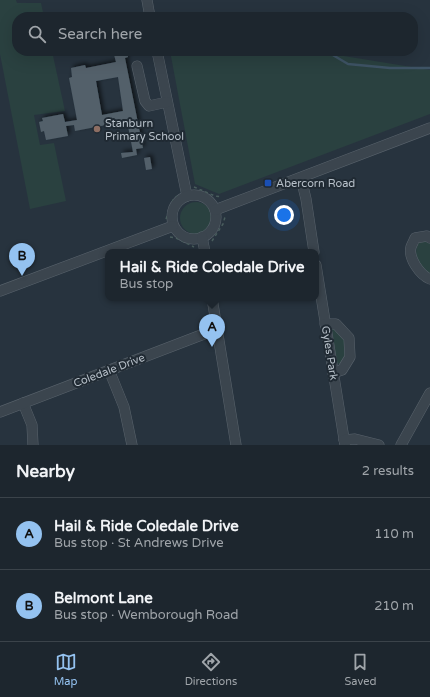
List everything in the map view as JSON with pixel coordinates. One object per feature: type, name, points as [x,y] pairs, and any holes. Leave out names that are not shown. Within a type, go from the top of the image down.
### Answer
[{"type":"street","points":[[147,0],[149,12]]},
{"type":"street","points":[[158,56],[183,195],[173,210],[173,226],[186,238],[192,239],[202,237],[211,231],[215,225],[215,210],[207,199],[201,196],[183,195]]},
{"type":"street","points":[[137,66],[145,102],[149,106],[167,102]]},
{"type":"street","points":[[215,210],[430,128]]},
{"type":"street","points":[[301,178],[306,199],[314,249]]},
{"type":"street","points":[[112,249],[173,226]]},
{"type":"street","points":[[430,238],[427,236],[415,238],[410,248],[413,260],[426,278],[430,279]]},
{"type":"street","points":[[202,237],[209,249]]},
{"type":"street","points":[[0,291],[105,252]]},
{"type":"street","name":"Gyles Park","points":[[319,285],[345,443],[355,439],[379,445]]},
{"type":"street","points":[[212,301],[236,445]]},
{"type":"street","points":[[325,324],[336,324],[349,338],[350,357],[342,370],[333,373]]},
{"type":"street","name":"Coledale Drive","points":[[0,412],[217,329]]},
{"type":"street","points":[[109,370],[124,406],[132,445]]},
{"type":"street","points":[[401,445],[430,393]]},
{"type":"street","points":[[23,403],[32,425],[33,445]]},
{"type":"path","points":[[193,185],[215,196],[226,196]]},
{"type":"path","points":[[163,220],[166,218],[174,200],[183,195]]},
{"type":"path","points":[[209,249],[212,241],[223,224],[225,216]]},
{"type":"path","points":[[164,238],[176,238],[196,247],[196,249]]},
{"type":"green space","points":[[0,0],[16,0],[17,3],[41,3],[43,12],[12,12],[12,56],[53,56],[65,111],[34,115],[40,145],[54,143],[66,201],[30,209],[0,54]]},
{"type":"green space","points":[[171,56],[344,56],[430,70],[430,114],[219,194],[195,184]]},
{"type":"green space","points":[[196,202],[207,207],[212,218],[207,229],[196,234],[185,229],[180,218],[185,207]]},
{"type":"green space","points":[[430,240],[430,278],[418,261],[416,251],[420,241]]},
{"type":"green space","points":[[332,328],[336,328],[344,337],[347,345],[346,354],[341,365],[336,363]]},
{"type":"building","points":[[114,56],[128,56],[125,58],[143,148],[136,149],[137,155],[122,158],[121,153],[133,152],[127,121],[75,131],[74,125],[66,126],[68,136],[46,140],[44,131],[41,132],[39,122],[43,121],[42,118],[63,114],[65,122],[77,120],[69,78],[72,77],[71,68],[85,65],[86,68],[116,62]],"holes":[[[118,77],[123,111],[102,115],[96,81]]]},
{"type":"building","points":[[150,157],[152,169],[146,170],[144,158]]},
{"type":"waterway","points":[[334,56],[348,64],[390,68],[430,68]]},
{"type":"place","name":"Stanburn Primary School","points":[[97,129]]},
{"type":"place","name":"Abercorn Road","points":[[268,183]]},
{"type":"place","name":"Belmont Lane","points":[[22,276]]},
{"type":"place","name":"Hail & Ride Coledale Drive","points":[[212,347]]}]
